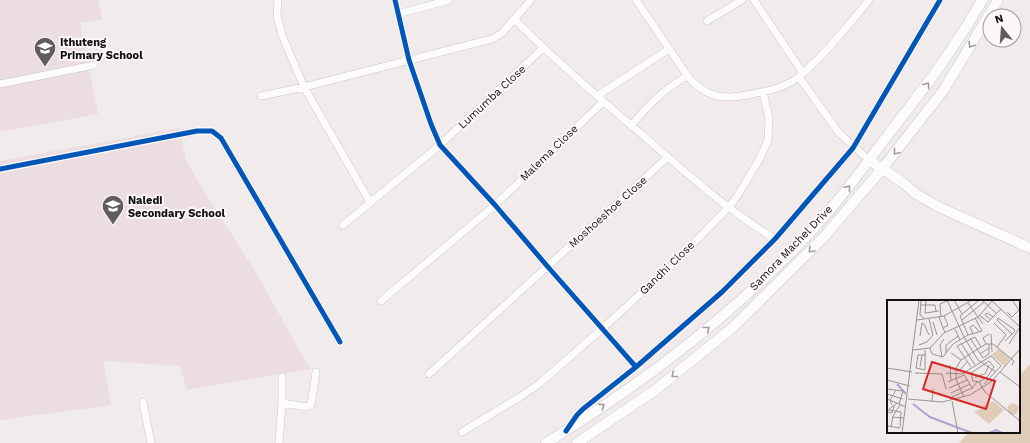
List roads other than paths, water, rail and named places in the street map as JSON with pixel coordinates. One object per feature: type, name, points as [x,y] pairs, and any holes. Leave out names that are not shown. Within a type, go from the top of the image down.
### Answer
[{"type":"main road","name":"Samora Machel Drive","points":[[546,443],[644,378],[720,319],[761,282],[814,228],[869,160],[939,69],[982,0]]},
{"type":"main road","name":"Samora Machel Drive","points":[[577,443],[654,391],[731,329],[824,237],[882,169],[943,91],[998,0]]},
{"type":"main road","points":[[869,160],[902,182],[916,194],[939,207],[1030,248]]},
{"type":"street","points":[[278,0],[277,16],[282,35],[304,87],[370,202]]},
{"type":"street","points":[[395,0],[409,60],[431,124],[440,145],[495,205],[636,367]]},
{"type":"street","points":[[398,14],[449,0]]},
{"type":"street","points":[[261,96],[304,87],[492,39],[502,33],[531,0]]},
{"type":"street","points":[[636,0],[687,76],[707,94],[716,97],[735,98],[763,92],[787,84],[801,75],[837,40],[869,0]]},
{"type":"street","points":[[707,21],[742,0]]},
{"type":"street","points":[[754,0],[839,133],[853,148],[869,160]]},
{"type":"street","points":[[566,431],[583,409],[636,367],[722,292],[775,239],[853,148],[940,0]]},
{"type":"street","points":[[514,20],[543,48],[631,126],[729,207],[775,239]]},
{"type":"street","name":"Lumumba Close","points":[[343,225],[440,145],[543,48]]},
{"type":"street","points":[[597,96],[669,49]]},
{"type":"street","points":[[0,84],[94,65]]},
{"type":"street","points":[[631,126],[665,89],[687,76]]},
{"type":"street","name":"Gandhi Close","points":[[462,432],[534,388],[674,263],[729,207],[760,158],[768,140],[769,120],[763,92]]},
{"type":"street","name":"Malema Close","points":[[381,301],[495,205],[603,102]]},
{"type":"street","points":[[0,169],[197,131],[212,131],[221,138],[340,342]]},
{"type":"street","name":"Moshoeshoe Close","points":[[429,374],[668,157]]},
{"type":"street","points":[[282,403],[309,407],[316,372]]},
{"type":"street","points":[[279,443],[282,403],[282,376]]},
{"type":"street","points":[[143,402],[151,443]]},
{"type":"place","name":"Ithuteng Primary School","points":[[45,68]]},
{"type":"place","name":"Naledi Secondary School","points":[[113,226]]}]
